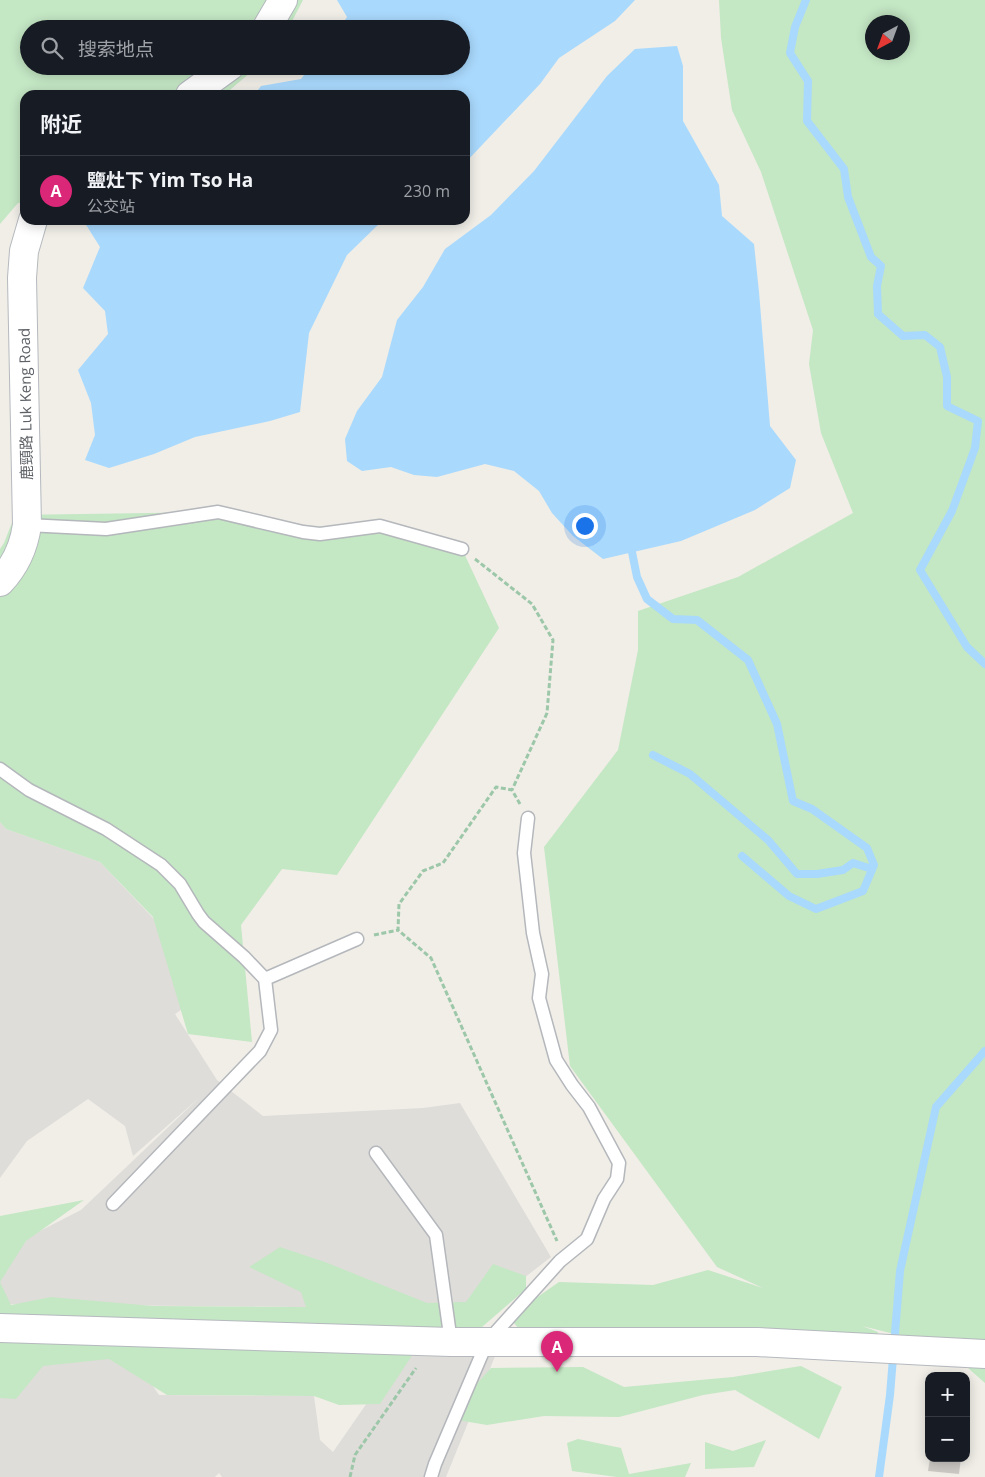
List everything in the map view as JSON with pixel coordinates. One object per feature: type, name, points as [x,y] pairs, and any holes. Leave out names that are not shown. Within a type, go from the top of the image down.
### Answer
[{"type":"main road","points":[[271,20],[283,0]]},
{"type":"main road","points":[[197,90],[218,75]]},
{"type":"main road","name":"鹿頸路 Luk Keng Road","points":[[0,582],[16,561],[27,525],[22,278],[24,251],[32,225]]},
{"type":"main road","points":[[0,1328],[487,1342],[757,1342],[985,1354]]},
{"type":"lane","points":[[27,525],[106,529],[218,512],[303,532],[320,534],[380,526],[462,549]]},
{"type":"lane","points":[[0,769],[28,790],[106,829],[161,865],[180,884],[204,922],[244,957],[265,979],[271,1030],[260,1051],[113,1204]]},
{"type":"lane","points":[[432,1477],[435,1464],[487,1342],[560,1261],[587,1239],[604,1199],[617,1179],[619,1163],[589,1107],[556,1060],[539,998],[542,974],[533,933],[524,853],[528,818]]},
{"type":"lane","points":[[265,979],[357,939]]},
{"type":"lane","points":[[376,1153],[436,1235],[443,1341]]},
{"type":"path","points":[[462,549],[532,604],[553,640],[547,713],[512,790]]},
{"type":"path","points":[[398,930],[399,904],[423,871],[443,863],[496,787],[512,790],[528,818]]},
{"type":"path","points":[[357,939],[398,930]]},
{"type":"path","points":[[398,930],[431,958],[559,1244],[560,1261]]},
{"type":"path","points":[[350,1477],[355,1454],[443,1341]]},
{"type":"shaded area","points":[[0,822],[6,829],[100,862],[153,918],[228,978],[175,1014],[217,1080],[263,1116],[423,1108],[460,1103],[551,1257],[484,1309],[0,1304],[0,1273],[30,1236],[81,1210],[200,1097],[133,1156],[125,1126],[88,1099],[27,1141],[0,1178]]},
{"type":"shaded area","points":[[0,1346],[128,1349],[159,1395],[314,1396],[320,1440],[333,1452],[403,1351],[498,1349],[446,1477],[222,1477],[219,1473],[215,1477],[0,1477]]},
{"type":"green space","points":[[0,0],[303,0],[293,20],[20,20],[20,75],[247,75],[230,90],[20,90],[20,203],[0,224]]},
{"type":"green space","points":[[719,0],[985,0],[985,1383],[951,1353],[935,1344],[862,1326],[878,1332],[874,1355],[534,1347],[509,1317],[559,1282],[653,1285],[708,1270],[763,1288],[717,1267],[570,1066],[544,847],[618,750],[638,650],[638,611],[738,577],[853,513],[821,433],[809,364],[813,330],[761,172],[732,110],[721,38]]},
{"type":"green space","points":[[218,512],[320,534],[393,530],[462,549],[499,628],[337,875],[282,869],[241,925],[252,1042],[188,1034],[153,917],[100,862],[6,829],[0,822],[0,549],[15,515]]},
{"type":"green space","points":[[84,1200],[26,1241],[0,1282],[0,1216]]},
{"type":"green space","points":[[280,1247],[325,1262],[427,1303],[466,1302],[493,1264],[526,1276],[526,1289],[482,1327],[415,1351],[380,1404],[339,1405],[314,1396],[167,1395],[109,1359],[43,1366],[16,1399],[0,1398],[0,1282],[11,1305],[51,1297],[153,1306],[306,1307],[301,1292],[249,1267]]},
{"type":"green space","points":[[801,1366],[842,1387],[819,1439],[735,1390],[703,1395],[619,1417],[544,1416],[487,1425],[446,1418],[491,1368],[583,1367],[624,1387],[733,1377]]},
{"type":"green space","points":[[578,1439],[621,1448],[629,1474],[691,1463],[685,1477],[617,1477],[572,1471],[567,1443]]},
{"type":"green space","points":[[766,1440],[754,1467],[705,1469],[705,1442],[733,1451]]},
{"type":"water","points":[[337,0],[635,0],[615,21],[559,58],[540,84],[470,158],[470,90],[258,90],[261,86],[301,79],[304,75],[470,75],[470,20],[345,20],[347,17]]},
{"type":"water","points":[[677,46],[683,66],[683,121],[719,185],[722,216],[754,244],[770,426],[796,460],[790,488],[755,510],[681,541],[603,559],[573,536],[552,513],[539,491],[514,471],[485,464],[437,477],[414,475],[391,467],[362,471],[347,461],[345,439],[357,411],[382,377],[397,320],[423,287],[445,249],[491,215],[534,171],[607,76],[635,49]]},
{"type":"water","points":[[86,225],[378,225],[347,255],[309,333],[300,412],[270,421],[195,437],[154,454],[109,468],[85,460],[95,435],[91,403],[78,370],[108,334],[105,311],[83,288],[100,247]]},
{"type":"building","points":[[929,1462],[960,1462],[959,1474],[928,1471]]},
{"type":"waterway","points":[[806,0],[795,27],[790,53],[808,81],[807,121],[844,169],[848,197],[871,257],[881,266],[877,286],[878,314],[903,336],[925,335],[940,347],[947,377],[947,406],[978,421],[975,448],[952,511],[920,570],[967,647],[985,664]]},
{"type":"waterway","points":[[632,552],[637,577],[647,599],[673,619],[697,620],[748,660],[777,724],[793,801],[812,809],[867,848],[874,865],[863,891],[816,909],[789,896],[742,856]]},
{"type":"waterway","points":[[653,755],[690,774],[768,840],[797,874],[817,874],[843,870],[853,863],[872,869]]},
{"type":"waterway","points":[[879,1477],[890,1395],[900,1271],[936,1107],[985,1051]]},
{"type":"place","name":"鹽灶下 Yim Tso Ha","points":[[557,1372]]}]
